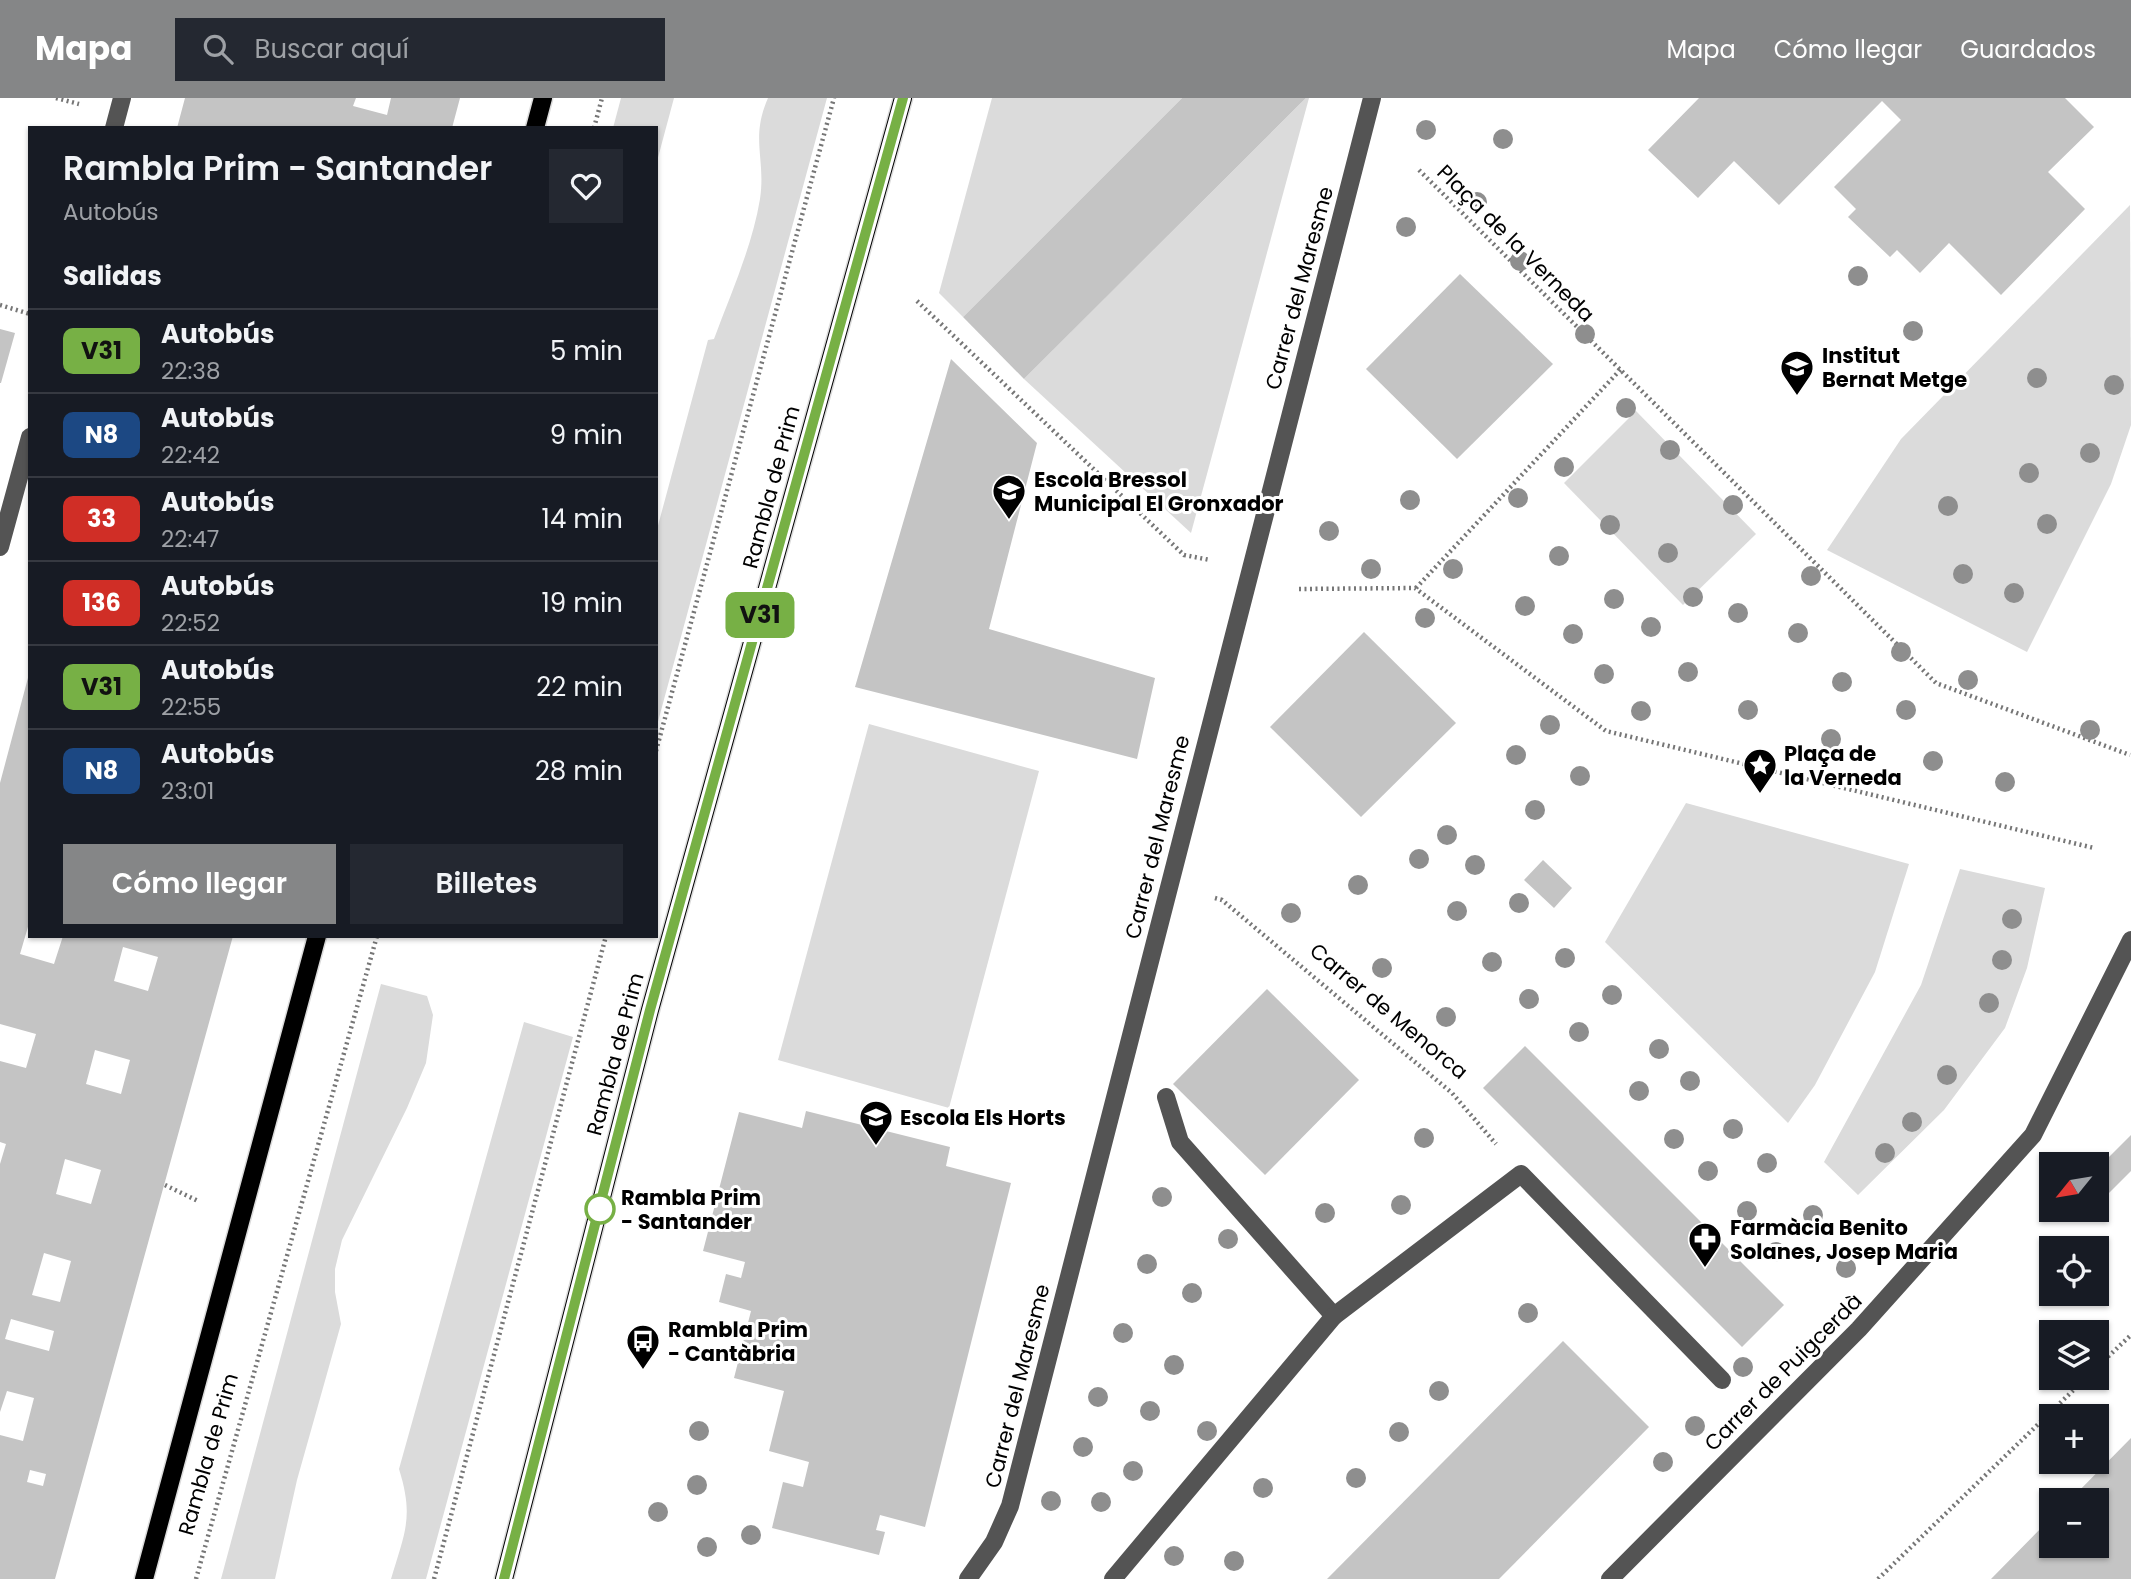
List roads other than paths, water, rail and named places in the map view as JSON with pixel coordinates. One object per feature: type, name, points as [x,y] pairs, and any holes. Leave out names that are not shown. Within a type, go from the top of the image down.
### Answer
[{"type":"main road","points":[[536,126],[543,98]]},
{"type":"main road","name":"Rambla de Prim","points":[[504,1579],[650,1010],[903,98]]},
{"type":"main road","name":"Rambla de Prim","points":[[144,1579],[316,938]]},
{"type":"street","points":[[115,126],[122,98]]},
{"type":"street","name":"Carrer del Maresme","points":[[968,1579],[994,1542],[1010,1506],[1372,98]]},
{"type":"street","points":[[0,547],[28,444]]},
{"type":"street","name":"Carrer de Puigcerdà","points":[[1609,1579],[1859,1329],[2033,1135],[2131,940]]},
{"type":"street","points":[[1166,1097],[1180,1142],[1334,1315]]},
{"type":"street","points":[[1113,1579],[1334,1315],[1521,1174],[1722,1380]]},
{"type":"place","name":"Institut Bernat Metge","points":[[1797,397]]},
{"type":"place","name":"Escola Bressol Municipal El Gronxador","points":[[1009,521]]},
{"type":"place","name":"Plaça de la Verneda","points":[[1760,795]]},
{"type":"place","name":"Escola Els Horts","points":[[876,1147]]},
{"type":"place","name":"Rambla Prim - Santander","points":[[600,1209]]},
{"type":"place","name":"Farmàcia Benito Solanes, Josep Maria","points":[[1705,1269]]},
{"type":"place","name":"Rambla Prim - Cantàbria","points":[[643,1371]]}]
